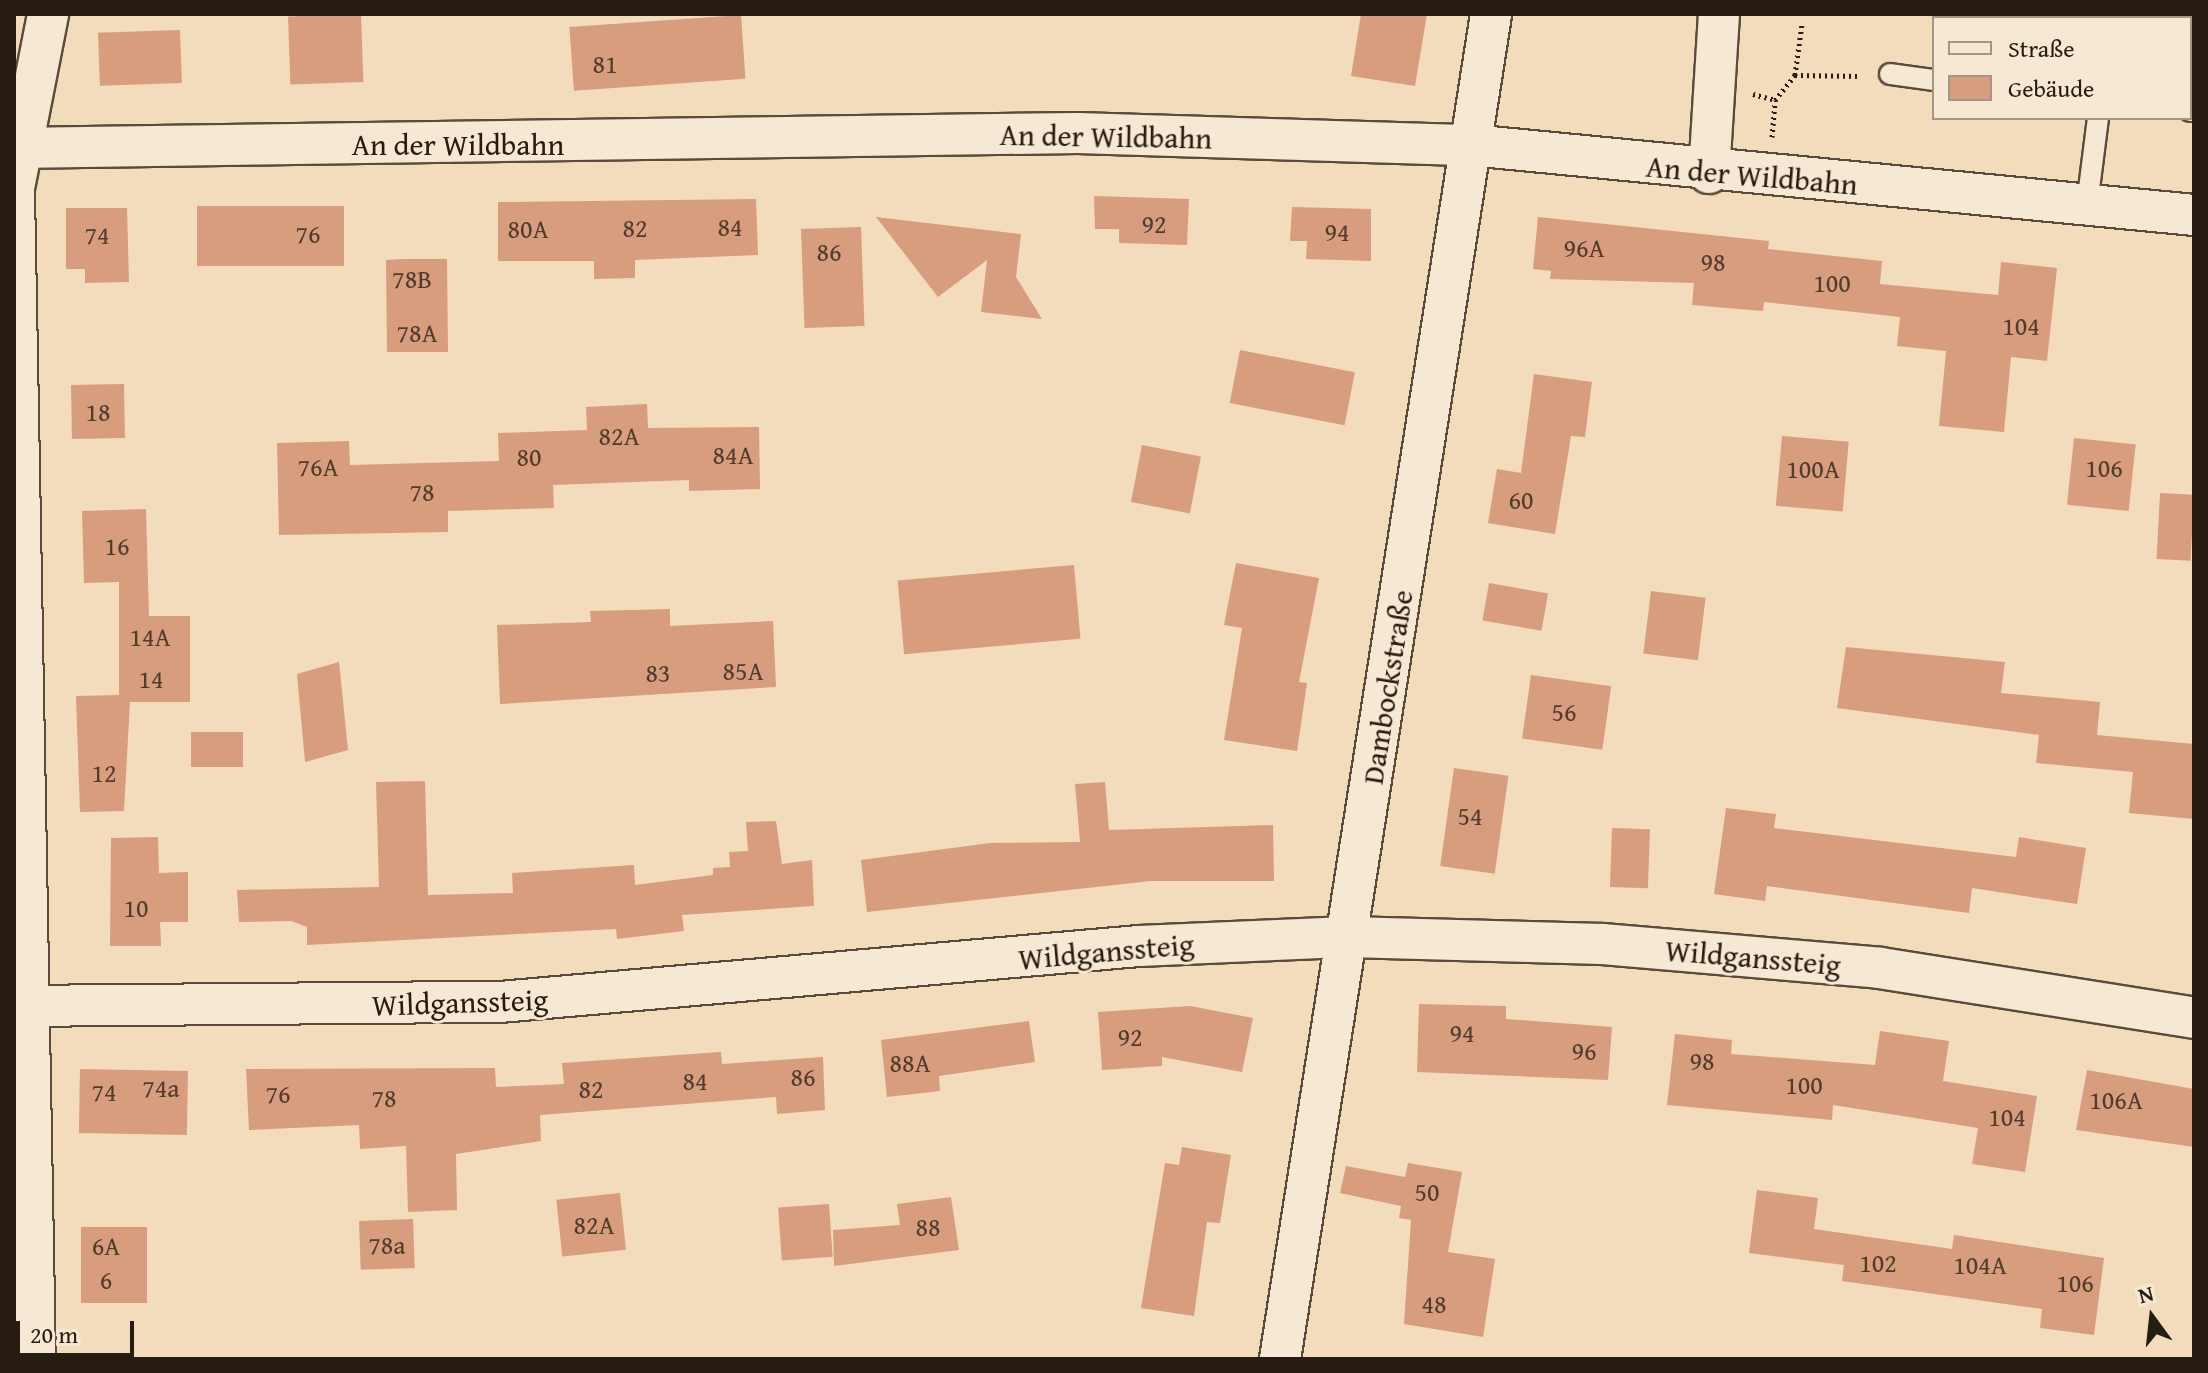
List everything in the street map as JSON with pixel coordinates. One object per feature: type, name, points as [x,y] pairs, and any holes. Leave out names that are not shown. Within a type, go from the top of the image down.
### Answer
[{"type":"street","points":[[35,1359],[22,1006],[14,188],[17,148],[48,14]]},
{"type":"street","name":"Dambockstraße","points":[[1280,1359],[1491,14]]},
{"type":"street","points":[[1709,173],[1719,14]]},
{"type":"street","name":"An der Wildbahn","points":[[17,148],[1470,145],[1709,173],[2194,215]]},
{"type":"street","name":"Wildganssteig","points":[[22,1006],[516,1001],[1139,946],[1348,937],[1602,944],[1880,968],[2194,1018]]},
{"type":"lane","points":[[1890,74],[1932,80]]},
{"type":"lane","points":[[2087,205],[2098,120]]},
{"type":"path","points":[[1769,178],[1775,100],[1795,75],[1802,24]]},
{"type":"path","points":[[1795,75],[1890,74]]},
{"type":"building","points":[[361,14],[363,82],[290,85],[288,17]]},
{"type":"building","points":[[1361,14],[1427,14],[1415,86],[1351,76]]},
{"type":"building","points":[[741,15],[745,79],[574,91],[569,27]]},
{"type":"building","points":[[180,30],[182,83],[100,86],[98,33]]},
{"type":"building","points":[[1094,196],[1189,199],[1187,245],[1119,243],[1119,229],[1095,229]]},
{"type":"building","points":[[756,199],[758,255],[635,260],[635,278],[594,279],[594,261],[498,261],[498,202]]},
{"type":"building","points":[[197,206],[344,206],[344,266],[197,266]]},
{"type":"building","points":[[1292,207],[1371,209],[1371,261],[1306,259],[1307,241],[1290,241]]},
{"type":"building","points":[[66,208],[127,208],[129,282],[85,283],[85,269],[66,269]]},
{"type":"building","points":[[876,217],[1021,234],[1016,277],[1042,319],[981,312],[987,260],[938,297]]},
{"type":"building","points":[[1538,217],[1769,241],[1768,249],[1882,261],[1880,284],[1998,295],[2001,262],[2057,268],[2047,361],[2011,357],[2004,432],[1939,426],[1946,351],[1897,346],[1900,317],[1764,302],[1763,311],[1692,305],[1694,283],[1550,279],[1551,271],[1533,269]]},
{"type":"building","points":[[861,227],[864,326],[804,328],[801,229]]},
{"type":"building","points":[[447,259],[448,352],[387,352],[386,260]]},
{"type":"building","points":[[1240,350],[1355,372],[1345,425],[1230,403]]},
{"type":"building","points":[[1534,374],[1592,382],[1585,437],[1571,436],[1555,534],[1488,523],[1497,469],[1521,473]]},
{"type":"building","points":[[124,384],[125,438],[72,439],[71,385]]},
{"type":"building","points":[[647,404],[648,428],[759,427],[760,489],[689,491],[689,480],[553,485],[554,508],[448,511],[448,532],[279,535],[277,443],[349,441],[350,465],[499,461],[498,433],[587,430],[586,407]]},
{"type":"building","points":[[1782,436],[1849,442],[1843,512],[1776,506]]},
{"type":"building","points":[[2074,438],[2136,444],[2129,511],[2067,505]]},
{"type":"building","points":[[1142,445],[1201,456],[1190,513],[1131,502]]},
{"type":"building","points":[[2160,493],[2194,495],[2190,561],[2157,559]]},
{"type":"building","points":[[146,509],[149,616],[190,616],[190,702],[130,702],[124,811],[80,812],[76,696],[119,695],[119,582],[84,583],[82,511]]},
{"type":"building","points":[[1236,563],[1319,578],[1299,682],[1307,683],[1297,751],[1224,740],[1242,628],[1224,625]]},
{"type":"building","points":[[1074,565],[1080,639],[904,654],[898,580]]},
{"type":"building","points":[[1489,583],[1548,593],[1541,631],[1482,620]]},
{"type":"building","points":[[1651,591],[1706,598],[1698,660],[1643,654]]},
{"type":"building","points":[[670,609],[670,626],[773,621],[776,687],[500,704],[497,625],[591,622],[590,611]]},
{"type":"building","points":[[1846,647],[2005,662],[2001,693],[2100,702],[2097,735],[2194,744],[2194,819],[2129,813],[2133,772],[2036,763],[2039,735],[1837,708]]},
{"type":"building","points":[[339,662],[348,750],[305,762],[297,674]]},
{"type":"building","points":[[1531,675],[1611,686],[1602,750],[1522,738]]},
{"type":"building","points":[[191,732],[243,732],[243,767],[191,767]]},
{"type":"building","points":[[1454,768],[1508,776],[1495,874],[1440,866]]},
{"type":"building","points":[[425,781],[428,895],[513,893],[512,873],[634,865],[635,885],[713,875],[713,868],[730,867],[729,852],[748,851],[746,822],[776,821],[782,864],[812,860],[814,906],[682,915],[684,931],[617,939],[616,929],[307,945],[307,927],[291,921],[239,922],[237,890],[379,887],[376,782]]},
{"type":"building","points":[[1105,782],[1109,830],[1273,825],[1274,881],[1151,881],[867,912],[861,860],[990,843],[1080,842],[1075,784]]},
{"type":"building","points":[[1726,808],[1776,814],[1774,828],[2016,857],[2019,837],[2086,848],[2077,904],[1972,888],[1969,913],[1767,886],[1765,901],[1714,894]]},
{"type":"building","points":[[1612,828],[1650,829],[1648,888],[1610,887]]},
{"type":"building","points":[[158,837],[159,873],[188,872],[188,922],[160,922],[161,946],[110,946],[111,838]]},
{"type":"building","points":[[1419,1004],[1506,1006],[1506,1019],[1612,1027],[1608,1080],[1417,1072]]},
{"type":"building","points":[[1190,1006],[1253,1018],[1242,1072],[1162,1057],[1162,1066],[1102,1070],[1098,1012]]},
{"type":"building","points":[[1029,1021],[1035,1062],[939,1076],[940,1091],[887,1097],[881,1040]]},
{"type":"building","points":[[1880,1031],[1949,1041],[1943,1081],[2037,1096],[2025,1172],[1972,1164],[1978,1128],[1833,1105],[1832,1120],[1667,1105],[1675,1034],[1732,1040],[1731,1054],[1875,1065]]},
{"type":"building","points":[[721,1052],[722,1064],[823,1057],[825,1110],[777,1114],[776,1097],[540,1115],[541,1141],[456,1154],[457,1210],[408,1212],[406,1146],[360,1149],[359,1125],[249,1130],[246,1069],[495,1068],[496,1087],[564,1084],[562,1063]]},
{"type":"building","points":[[80,1069],[188,1071],[187,1135],[79,1133]]},
{"type":"building","points":[[2087,1070],[2194,1089],[2194,1147],[2076,1130]]},
{"type":"building","points":[[1182,1147],[1231,1155],[1220,1223],[1207,1222],[1194,1316],[1141,1308],[1165,1163],[1179,1165]]},
{"type":"building","points":[[1408,1163],[1462,1172],[1448,1252],[1495,1259],[1483,1337],[1404,1324],[1411,1220],[1399,1218],[1401,1206],[1340,1193],[1346,1166],[1405,1177]]},
{"type":"building","points":[[1757,1190],[1818,1198],[1814,1229],[1952,1249],[1954,1235],[2104,1258],[2094,1335],[2040,1328],[2042,1309],[1842,1281],[1844,1265],[1749,1253]]},
{"type":"building","points":[[620,1193],[626,1250],[562,1256],[556,1200]]},
{"type":"building","points":[[951,1197],[959,1250],[834,1266],[833,1230],[900,1225],[897,1204]]},
{"type":"building","points":[[829,1204],[833,1257],[782,1260],[778,1208]]},
{"type":"building","points":[[413,1219],[415,1268],[361,1270],[359,1221]]},
{"type":"building","points":[[81,1227],[147,1227],[147,1303],[81,1303]]}]
